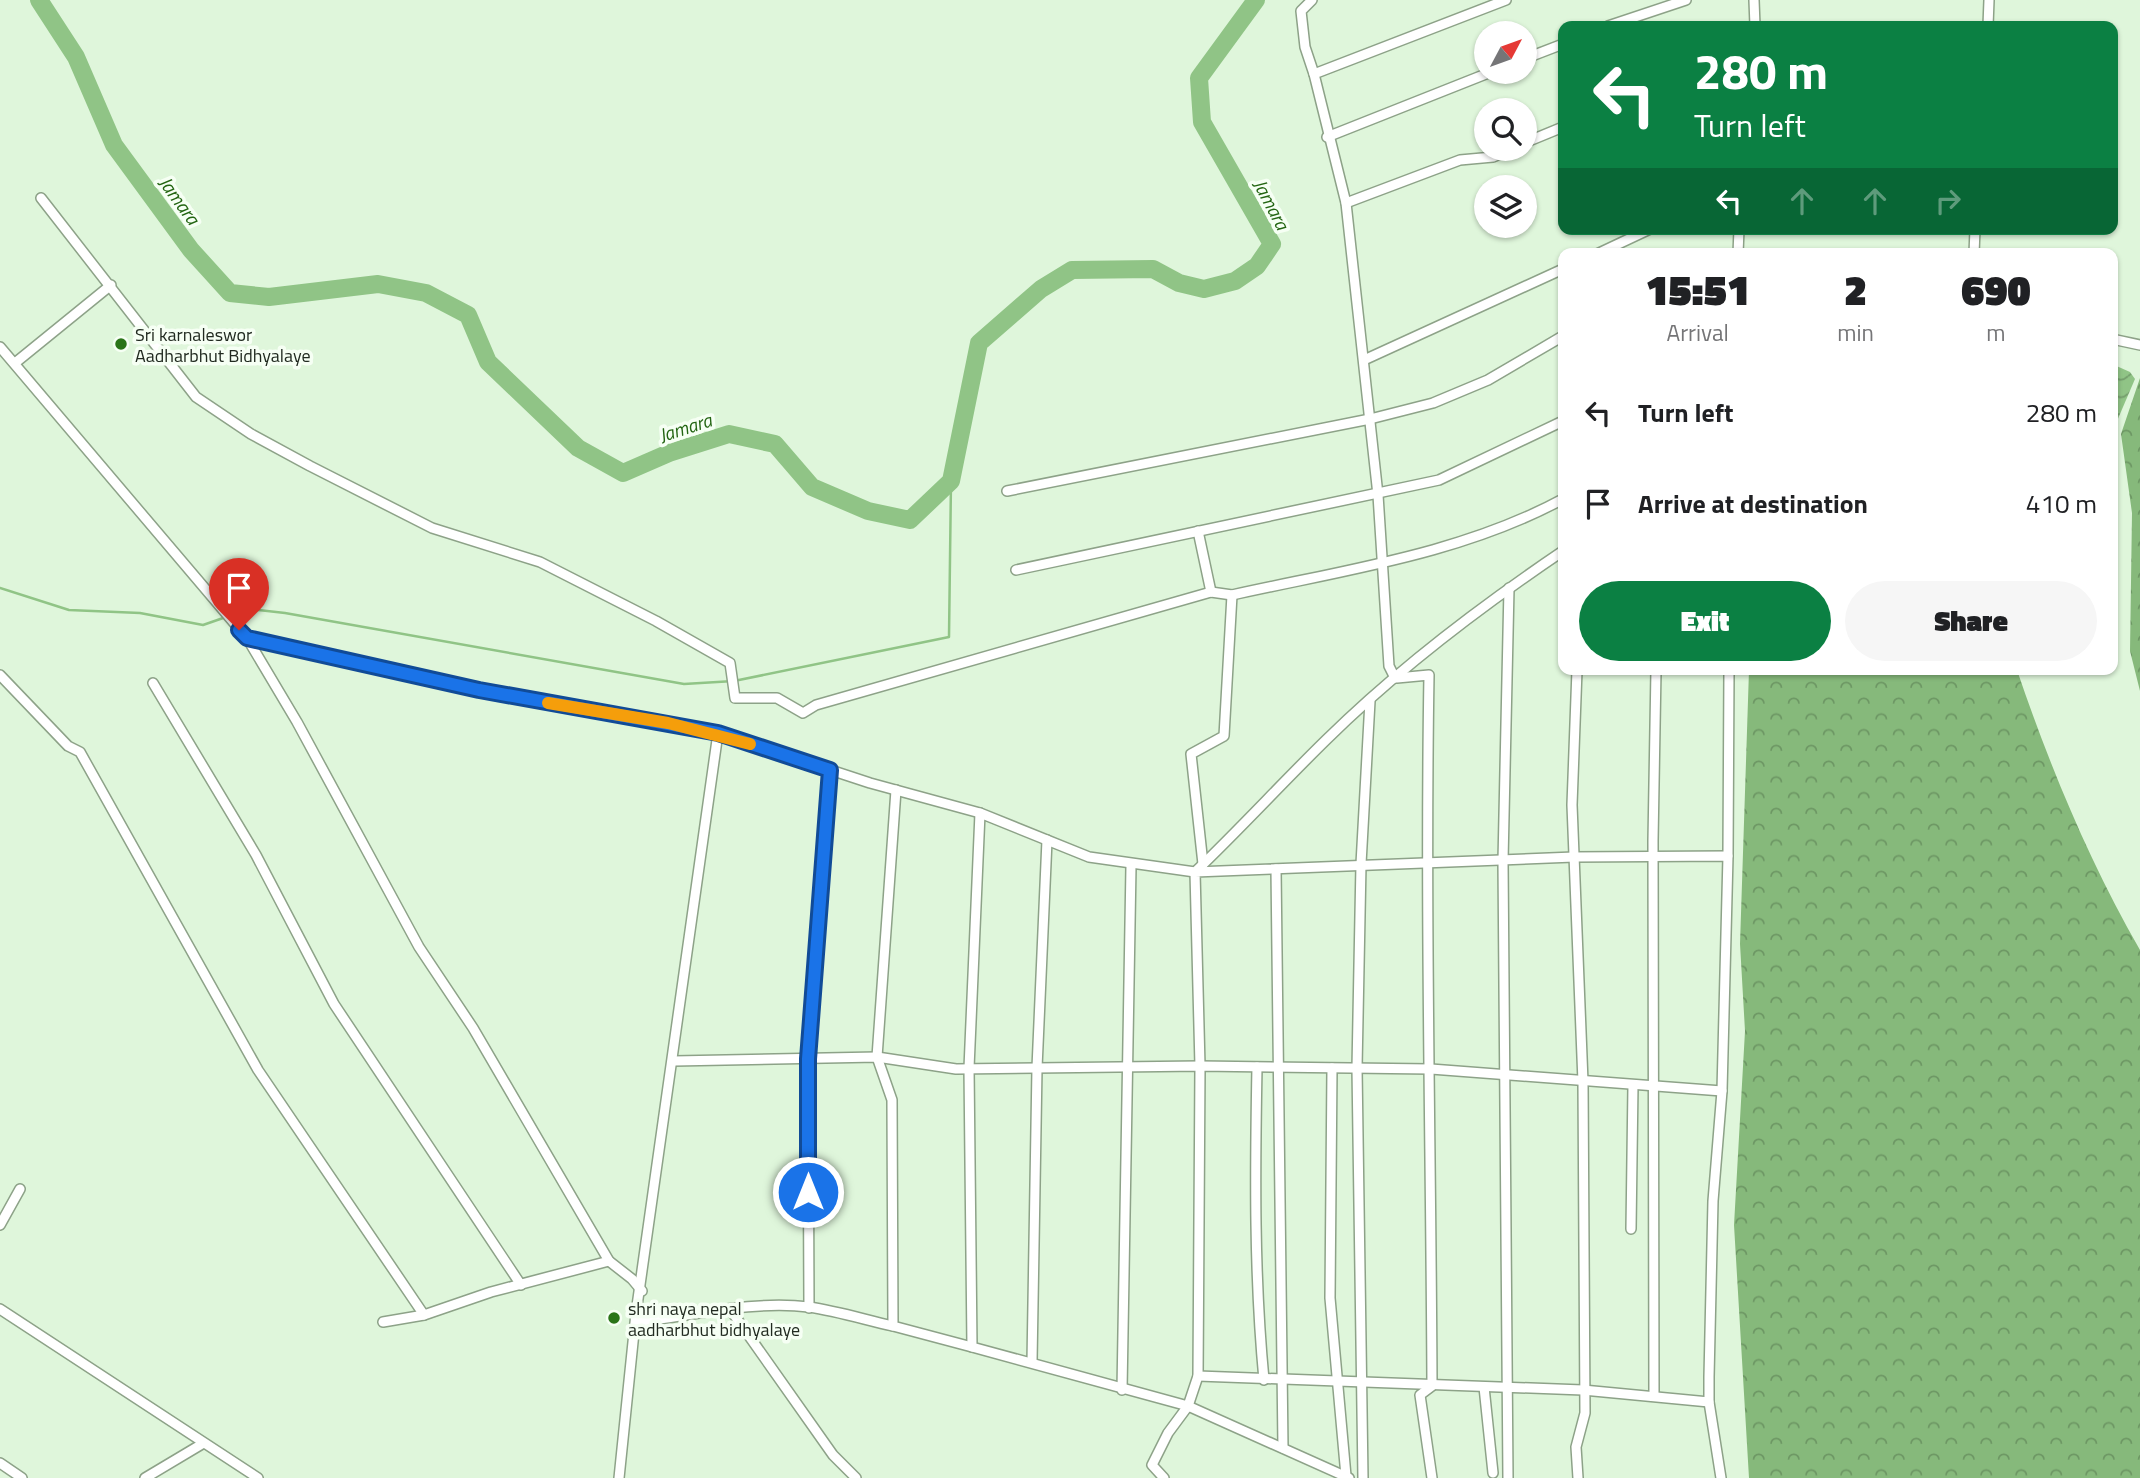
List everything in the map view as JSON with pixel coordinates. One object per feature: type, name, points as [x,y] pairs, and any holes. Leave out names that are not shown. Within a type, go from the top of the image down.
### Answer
[{"type":"street","points":[[1312,0],[1301,11],[1305,47],[1346,203],[1378,495],[1380,562],[1389,666],[1395,678]]},
{"type":"street","points":[[1314,74],[1506,0]]},
{"type":"street","points":[[1623,21],[1686,0]]},
{"type":"street","points":[[1754,0],[1755,21]]},
{"type":"street","points":[[1988,21],[1989,0]]},
{"type":"street","points":[[1537,54],[1558,46]]},
{"type":"street","points":[[1327,137],[1474,79]]},
{"type":"street","points":[[1537,138],[1558,129]]},
{"type":"street","points":[[1346,203],[1460,160],[1474,159]]},
{"type":"street","points":[[41,198],[196,397],[251,434],[432,528],[540,562],[656,621],[730,663],[735,698],[777,698],[803,713],[816,705],[1212,592],[1232,596],[1437,550],[1520,522],[1558,502]]},
{"type":"street","points":[[1610,248],[1637,235]]},
{"type":"street","points":[[1364,360],[1558,271]]},
{"type":"street","points":[[15,363],[111,285]]},
{"type":"street","points":[[1007,491],[1370,419],[1433,403],[1488,380],[1558,339]]},
{"type":"street","points":[[2118,341],[2140,345]]},
{"type":"street","points":[[0,347],[247,638],[297,722],[419,947],[480,1039],[610,1261],[642,1291]]},
{"type":"street","points":[[1016,570],[1438,481],[1558,423]]},
{"type":"street","points":[[1198,531],[1212,592]]},
{"type":"street","points":[[1164,1478],[1152,1465],[1168,1433],[1188,1406],[1198,1376],[1200,1066],[1195,872],[1327,739],[1395,678],[1509,588],[1558,554]]},
{"type":"street","points":[[1508,1478],[1507,1073],[1503,861],[1509,588]]},
{"type":"street","points":[[1203,864],[1191,754],[1224,736],[1232,596]]},
{"type":"street","points":[[247,638],[397,673],[718,733],[830,770],[980,813],[1089,857],[1131,866],[1195,872],[1574,857],[1728,856]]},
{"type":"street","points":[[0,675],[68,746],[80,752],[258,1070],[424,1315]]},
{"type":"street","points":[[1395,678],[1429,675],[1426,862],[1431,1069],[1432,1386]]},
{"type":"street","points":[[1577,675],[1572,805],[1583,1082],[1585,1413],[1576,1447],[1578,1478]]},
{"type":"street","points":[[1654,1396],[1653,856],[1656,675]]},
{"type":"street","points":[[1721,1478],[1709,1402],[1713,1201],[1723,1091],[1729,675]]},
{"type":"street","points":[[153,683],[256,855],[334,1004],[520,1285]]},
{"type":"street","points":[[1363,1478],[1357,1069],[1361,864],[1370,701]]},
{"type":"street","points":[[619,1478],[636,1322],[718,733]]},
{"type":"street","points":[[809,1307],[808,1059],[830,770]]},
{"type":"street","points":[[894,1326],[892,1100],[877,1057],[896,790]]},
{"type":"street","points":[[972,1347],[969,1068],[980,813]]},
{"type":"street","points":[[1032,1362],[1037,1068],[1046,841]]},
{"type":"street","points":[[1122,1390],[1131,866]]},
{"type":"street","points":[[1276,869],[1283,1448]]},
{"type":"street","points":[[674,1061],[877,1057],[969,1068],[1200,1066],[1431,1069],[1723,1091]]},
{"type":"street","points":[[1258,1067],[1255,1191],[1257,1306],[1265,1380]]},
{"type":"street","points":[[636,1322],[730,1309],[809,1307],[1032,1362],[1122,1390],[1188,1406],[1348,1477],[1330,1298],[1332,1068]]},
{"type":"street","points":[[1631,1229],[1633,1084]]},
{"type":"street","points":[[0,1225],[20,1189]]},
{"type":"street","points":[[383,1322],[424,1315],[610,1261]]},
{"type":"street","points":[[0,1309],[202,1444],[258,1478]]},
{"type":"street","points":[[730,1309],[818,1436],[856,1478]]},
{"type":"street","points":[[1198,1376],[1583,1390],[1709,1402]]},
{"type":"street","points":[[1432,1386],[1420,1395],[1432,1478]]},
{"type":"street","points":[[1484,1387],[1493,1474]]},
{"type":"street","points":[[145,1478],[202,1444]]},
{"type":"street","points":[[0,1463],[22,1478]]},
{"type":"green space","points":[[2140,378],[2140,691],[2130,651],[2132,513],[2121,434]]},
{"type":"green space","points":[[1749,675],[2019,675],[2072,813],[2140,950],[2140,1478],[1749,1478],[1734,1225],[1745,1031],[1740,944]]},
{"type":"water","points":[[2118,367],[2130,372],[2135,379],[2118,419]]},
{"type":"waterway","name":"Jamara","points":[[39,0],[76,57],[114,145],[191,250],[230,293],[269,297],[378,284],[426,293],[468,315],[488,362],[578,448],[623,473],[669,453],[729,434],[775,444],[812,487],[868,511],[910,520],[951,481],[979,343],[1041,289],[1072,270],[1153,269],[1179,283],[1204,289],[1235,281],[1257,266],[1272,244],[1202,122],[1199,78],[1256,0]]},
{"type":"waterway","points":[[229,612],[232,607],[285,613],[684,684],[734,681],[949,637],[951,481]]},
{"type":"waterway","points":[[0,588],[69,610],[140,613],[203,625],[226,617]]},
{"type":"slow traffic","points":[[548,703],[718,733],[750,744]]},
{"type":"place","name":"Sri karnaleswor Aadharbhut Bidhyalaye","points":[[121,344]]},
{"type":"place","name":"shri naya nepal aadharbhut bidhyalaye","points":[[614,1318]]},
{"type":"route","points":[[239,630],[247,638],[358,665],[718,733],[830,770],[808,1059],[808,1192]]}]
